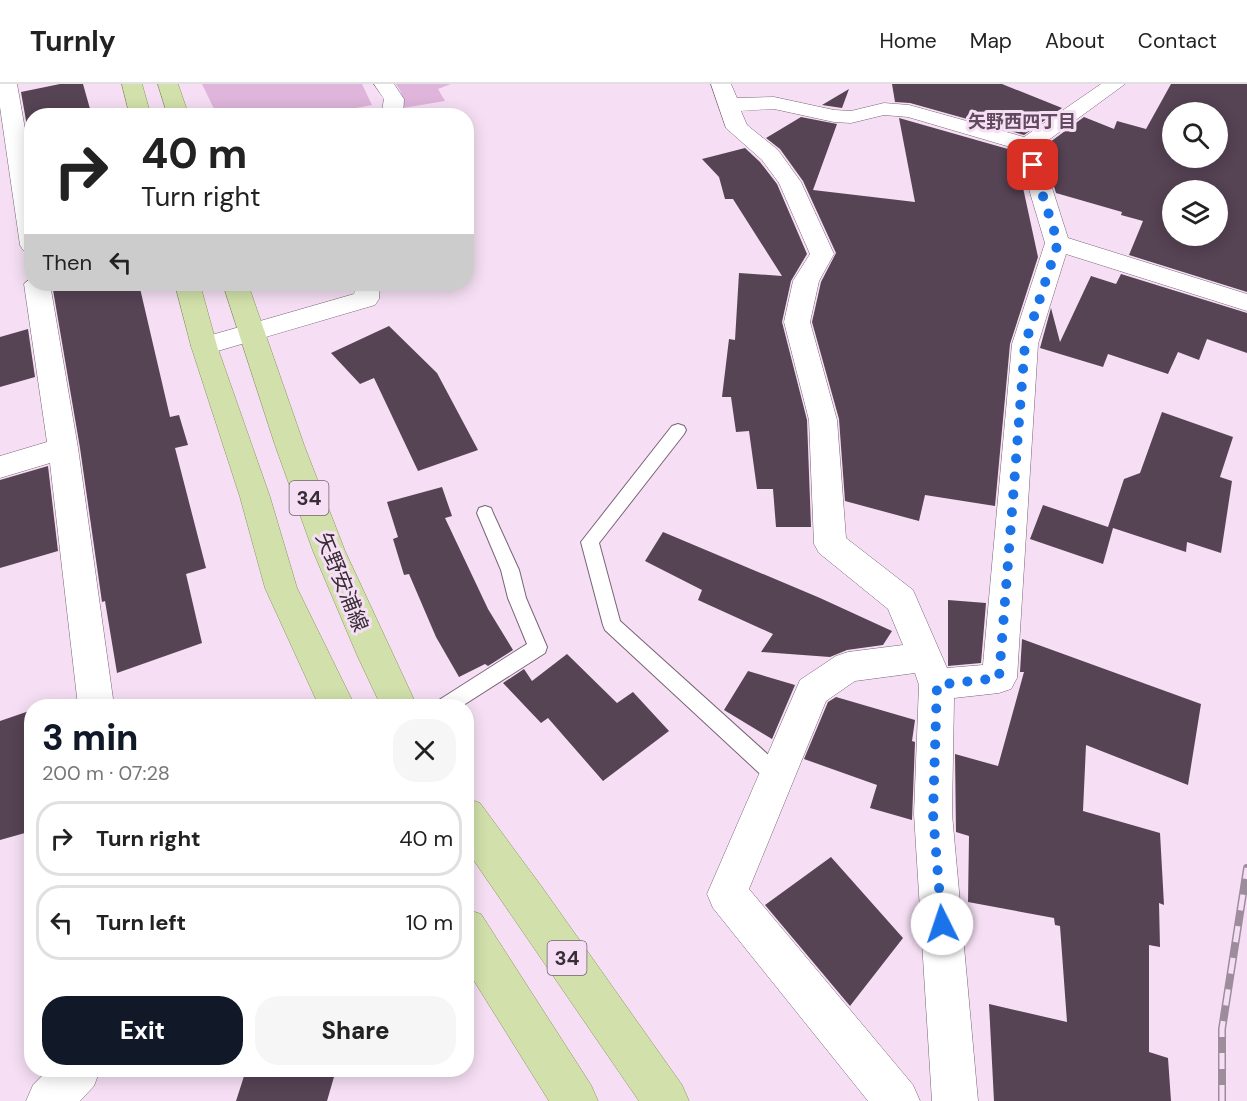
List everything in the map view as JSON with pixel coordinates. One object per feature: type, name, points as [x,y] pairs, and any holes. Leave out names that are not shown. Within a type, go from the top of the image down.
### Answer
[{"type":"main road","points":[[132,84],[139,108]]},
{"type":"main road","points":[[168,84],[176,108]]},
{"type":"main road","name":"34","points":[[189,291],[204,346],[255,497],[281,588],[334,699]]},
{"type":"main road","name":"矢野安浦線","points":[[237,291],[273,403],[335,569],[371,651],[395,699]]},
{"type":"main road","name":"34","points":[[474,827],[666,1101]]},
{"type":"main road","points":[[474,942],[575,1101]]},
{"type":"street","points":[[384,84],[394,99],[393,108]]},
{"type":"street","points":[[1027,145],[1115,84]]},
{"type":"street","points":[[5,86],[24,198]]},
{"type":"street","points":[[724,95],[834,116],[851,117],[884,109],[909,111],[1027,145]]},
{"type":"street","points":[[724,95],[737,128],[770,155],[790,182],[822,254],[806,281],[797,322],[823,420],[830,544],[901,600],[931,671],[933,814],[955,1101]]},
{"type":"street","points":[[897,1101],[727,894],[813,691],[848,667],[931,671],[999,678],[1025,344],[1058,243],[1027,145]]},
{"type":"street","points":[[1058,243],[1247,303]]},
{"type":"street","points":[[38,291],[63,448],[95,699]]},
{"type":"street","points":[[204,346],[366,299],[368,291]]},
{"type":"street","points":[[0,467],[63,448]]},
{"type":"street","points":[[49,1101],[71,1077]]},
{"type":"lane","points":[[678,430],[590,542],[612,625],[777,776]]},
{"type":"lane","points":[[457,699],[538,647],[517,598],[510,570],[485,513]]},
{"type":"shaded area","points":[[202,84],[362,84],[372,105],[356,108],[214,108]]},
{"type":"shaded area","points":[[396,84],[451,84],[438,89],[445,101],[403,108],[401,92]]},
{"type":"building","points":[[60,84],[83,84],[90,108],[24,109],[21,92]]},
{"type":"building","points":[[892,84],[1002,84],[1062,108],[1024,135],[910,103],[895,102]]},
{"type":"building","points":[[1171,84],[1247,84],[1247,292],[1129,255],[1143,221],[1121,215],[1122,212],[1056,193],[1042,148],[1084,117],[1114,129],[1117,121],[1146,129]]},
{"type":"building","points":[[849,89],[842,108],[822,105]]},
{"type":"building","points":[[801,117],[837,124],[813,190],[915,202],[899,118],[1015,151],[1025,184],[1022,183],[1038,257],[1010,344],[995,506],[925,495],[919,521],[845,501],[839,419],[812,322],[821,282],[836,253],[803,181],[780,149],[766,138]]},
{"type":"building","points":[[745,148],[760,162],[777,184],[807,254],[791,281],[782,322],[807,420],[811,527],[776,527],[773,489],[757,489],[749,431],[736,432],[731,397],[722,397],[729,339],[735,340],[739,273],[782,276],[733,199],[725,199],[719,177],[702,159]]},
{"type":"building","points":[[1121,274],[1247,313],[1247,353],[1207,339],[1199,360],[1178,352],[1168,374],[1108,354],[1103,367],[1040,348],[1051,308],[1060,342],[1091,276],[1116,284]]},
{"type":"building","points":[[53,291],[141,291],[170,417],[179,415],[188,445],[175,448],[206,568],[186,574],[202,643],[117,673],[105,601],[102,602],[80,448]]},
{"type":"building","points":[[389,326],[437,373],[478,450],[418,471],[374,378],[360,384],[331,353]]},
{"type":"building","points":[[28,329],[35,377],[0,387],[0,337]]},
{"type":"building","points":[[1162,412],[1233,437],[1220,477],[1232,481],[1221,553],[1187,542],[1186,552],[1113,528],[1103,564],[1030,539],[1043,505],[1108,527],[1124,479],[1140,473]]},
{"type":"building","points":[[48,466],[58,551],[0,568],[0,480]]},
{"type":"building","points":[[442,487],[452,516],[445,518],[488,609],[513,650],[488,666],[485,664],[459,677],[436,637],[409,574],[404,575],[393,539],[398,537],[387,502]]},
{"type":"building","points":[[663,532],[892,631],[883,645],[847,650],[830,657],[761,652],[773,634],[698,600],[702,590],[645,561]]},
{"type":"building","points":[[948,600],[986,603],[981,663],[948,666]]},
{"type":"building","points":[[1022,639],[1201,704],[1188,785],[1086,745],[1083,811],[1160,833],[1164,905],[1159,903],[1160,947],[1149,945],[1149,1052],[1168,1058],[1171,1101],[994,1101],[989,1004],[1067,1022],[1060,926],[1055,925],[1054,918],[968,902],[969,836],[956,832],[955,754],[998,766],[1024,672],[1020,672]]},
{"type":"building","points":[[567,654],[617,703],[633,692],[669,731],[603,781],[548,718],[541,723],[503,683],[524,669],[532,681]]},
{"type":"building","points":[[748,671],[795,685],[772,739],[724,710]]},
{"type":"building","points":[[836,697],[915,720],[912,741],[915,742],[912,820],[870,808],[877,785],[804,759],[828,702]]},
{"type":"building","points":[[24,713],[24,833],[0,840],[0,721]]},
{"type":"building","points":[[831,857],[903,938],[850,1006],[765,905]]},
{"type":"building","points":[[244,1077],[334,1077],[327,1101],[236,1101]]},
{"type":"railway","points":[[1222,1101],[1222,1029],[1247,868]]},
{"type":"district","name":"矢野西四丁目","points":[[1022,122]]},
{"type":"route","points":[[942,924],[933,814],[937,685],[999,678],[1025,344],[1058,243],[1033,165]]}]
